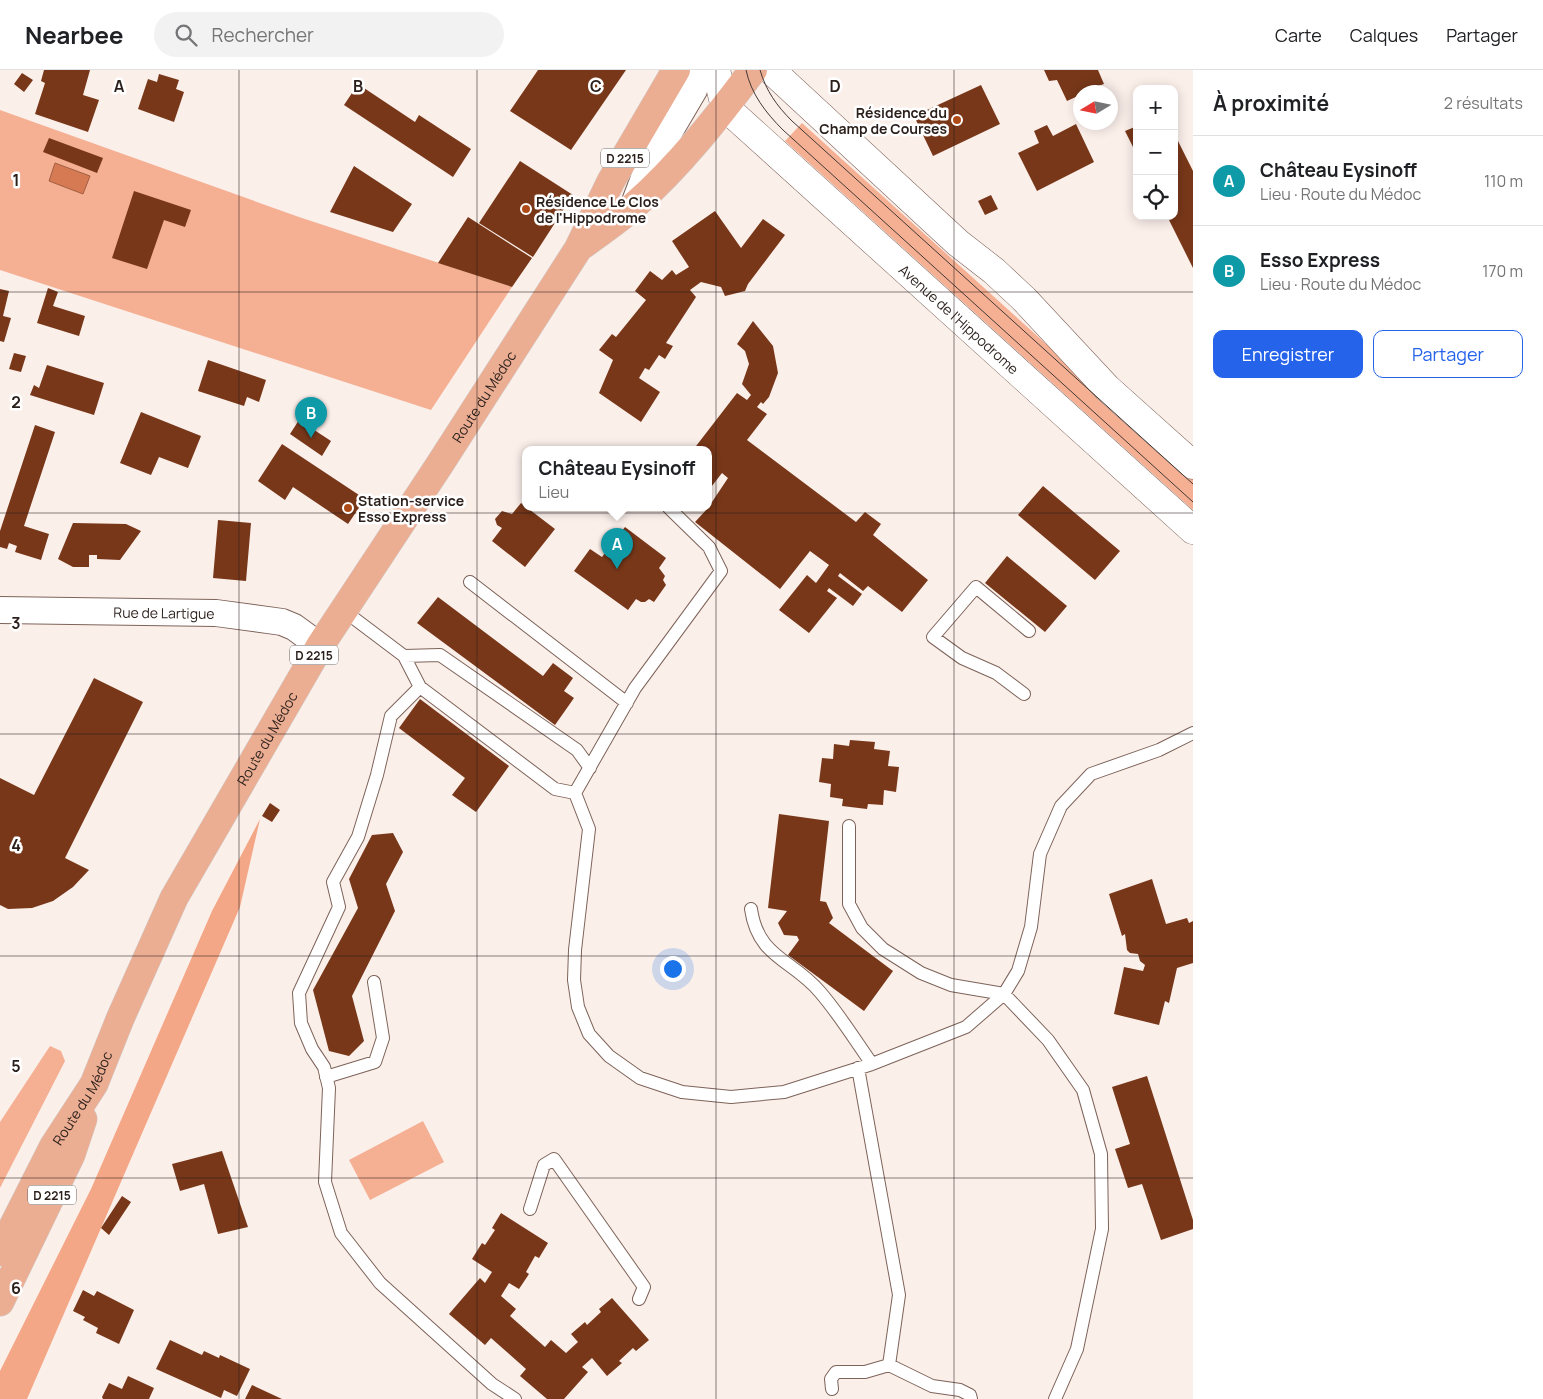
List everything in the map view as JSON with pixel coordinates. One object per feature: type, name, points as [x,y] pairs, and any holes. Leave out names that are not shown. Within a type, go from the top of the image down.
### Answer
[{"type":"main road","name":"Route du Médoc","points":[[0,1252],[53,1147],[94,1084],[174,898],[320,646],[578,249],[611,181],[676,70]]},
{"type":"main road","name":"Route du Médoc","points":[[578,249],[633,207],[696,143],[754,70]]},
{"type":"main road","name":"D 2215","points":[[0,1302],[71,1155],[94,1084]]},
{"type":"street","points":[[633,207],[647,170],[694,90],[699,70]]},
{"type":"street","points":[[716,70],[725,107]]},
{"type":"street","points":[[771,70],[809,103],[958,243],[1000,277],[1057,332],[1106,388],[1193,465]]},
{"type":"street","name":"Avenue de l'Hippodrome","points":[[725,107],[1193,530]]},
{"type":"street","name":"Rue de Lartigue","points":[[0,610],[216,613],[282,622],[294,627],[320,646]]},
{"type":"lane","points":[[575,793],[627,703],[721,570],[709,547],[672,511]]},
{"type":"lane","points":[[470,582],[627,703]]},
{"type":"lane","points":[[1024,694],[996,673],[962,658],[933,636],[976,586],[1028,631]]},
{"type":"lane","points":[[343,610],[404,656],[420,687],[555,789],[575,793]]},
{"type":"lane","points":[[404,656],[440,655],[577,750],[590,768]]},
{"type":"lane","points":[[420,687],[391,716],[377,774],[358,837],[333,882],[339,907],[299,993],[301,1023],[312,1049],[324,1067],[329,1088],[325,1182],[341,1234],[380,1284],[492,1384],[515,1399]]},
{"type":"lane","points":[[575,793],[589,829],[574,980],[578,1007],[589,1034],[609,1056],[640,1078],[682,1092],[731,1097],[784,1092],[872,1064],[966,1027],[1004,994],[1018,971],[1031,927],[1040,854],[1061,806],[1091,774],[1159,750],[1193,733]]},
{"type":"lane","points":[[849,826],[848,904],[862,928],[883,949],[921,973],[951,985],[1004,994],[1048,1040],[1083,1090],[1100,1154],[1102,1229],[1077,1348],[1055,1399]]},
{"type":"lane","points":[[751,909],[753,922],[763,944],[819,990],[872,1064]]},
{"type":"lane","points":[[326,1077],[375,1062],[383,1038],[374,982]]},
{"type":"lane","points":[[858,1068],[900,1295],[890,1365]]},
{"type":"lane","points":[[530,1209],[544,1165],[554,1160],[636,1273],[644,1288],[639,1299]]},
{"type":"lane","points":[[832,1389],[831,1379],[836,1372],[865,1372],[890,1365],[932,1386],[960,1390],[970,1395],[972,1399]]},
{"type":"shaded area","points":[[0,110],[299,217],[512,287],[431,410],[0,270]]},
{"type":"shaded area","points":[[802,123],[1193,477],[1193,510],[785,141]]},
{"type":"shaded area","points":[[55,163],[90,176],[83,194],[49,181]]},
{"type":"shaded area","points":[[260,819],[240,907],[27,1399],[0,1399],[0,1371],[91,1189],[212,911]]},
{"type":"shaded area","points":[[50,1046],[61,1051],[65,1061],[0,1188],[0,1122]]},
{"type":"shaded area","points":[[423,1121],[444,1162],[370,1200],[349,1160]]},
{"type":"building","points":[[44,70],[90,70],[83,95],[99,100],[88,132],[35,114],[45,83],[41,81]]},
{"type":"building","points":[[538,70],[626,70],[571,150],[510,111]]},
{"type":"building","points":[[1044,70],[1098,70],[1104,84],[1073,85],[1073,98],[1067,101],[1057,80],[1049,81]]},
{"type":"building","points":[[22,73],[33,80],[24,92],[14,84]]},
{"type":"building","points":[[159,74],[179,80],[176,89],[184,92],[174,122],[138,109],[148,79],[157,82]]},
{"type":"building","points":[[358,84],[415,122],[419,115],[471,149],[453,177],[344,105]]},
{"type":"building","name":"Résidence du Champ de Courses","points":[[981,85],[1000,124],[933,156],[914,116]]},
{"type":"building","points":[[1047,125],[1053,136],[1073,126],[1073,130],[1079,130],[1094,162],[1037,191],[1018,153],[1039,143],[1034,131]]},
{"type":"building","points":[[1133,128],[1133,147],[1125,131]]},
{"type":"building","points":[[49,138],[103,158],[97,173],[43,152]]},
{"type":"building","points":[[1178,141],[1193,171],[1193,268],[1169,220],[1178,220]]},
{"type":"building","name":"Résidence Le Clos de l'Hippodrome","points":[[520,161],[573,195],[533,257],[479,223]]},
{"type":"building","points":[[354,166],[412,204],[393,232],[330,212]]},
{"type":"building","points":[[134,191],[191,210],[185,227],[164,220],[147,269],[112,258]]},
{"type":"building","points":[[991,195],[998,209],[985,215],[978,201]]},
{"type":"building","points":[[715,211],[741,248],[763,219],[785,235],[748,284],[745,291],[725,296],[721,287],[701,282],[690,290],[696,297],[666,343],[673,346],[665,359],[659,355],[649,370],[645,368],[639,378],[660,392],[641,422],[599,393],[613,360],[599,350],[612,334],[616,337],[646,300],[635,291],[650,271],[662,280],[672,270],[676,275],[689,267],[672,241]]},
{"type":"building","points":[[468,217],[532,258],[512,287],[438,263]]},
{"type":"building","points":[[48,288],[58,292],[53,306],[85,316],[79,336],[37,323]]},
{"type":"building","points":[[0,289],[9,291],[3,316],[11,318],[4,342],[0,341]]},
{"type":"building","points":[[753,321],[773,346],[778,373],[769,397],[763,404],[761,402],[757,407],[767,414],[747,440],[856,522],[865,512],[881,524],[873,535],[928,580],[902,612],[868,586],[863,591],[840,573],[838,576],[862,594],[853,606],[829,588],[827,591],[837,598],[809,633],[779,610],[807,575],[816,583],[829,565],[810,551],[780,589],[695,522],[705,511],[712,511],[712,502],[728,478],[722,473],[712,486],[712,446],[696,446],[737,393],[747,400],[751,395],[742,384],[749,364],[745,351],[737,344]]},
{"type":"building","points":[[14,353],[26,356],[21,372],[9,369]]},
{"type":"building","points":[[208,360],[266,380],[259,402],[247,397],[244,406],[198,391]]},
{"type":"building","points":[[47,365],[104,383],[94,415],[30,395],[34,385],[39,388]]},
{"type":"building","points":[[141,412],[201,436],[188,468],[159,457],[151,475],[120,463]]},
{"type":"building","points":[[299,420],[331,441],[322,456],[290,434]]},
{"type":"building","points":[[35,425],[55,432],[24,526],[49,534],[41,560],[15,552],[17,546],[9,543],[7,549],[0,547],[0,531]]},
{"type":"building","points":[[282,444],[365,499],[348,524],[293,487],[285,500],[258,481]]},
{"type":"building","points":[[1043,486],[1120,551],[1095,580],[1018,515]]},
{"type":"building","points":[[521,503],[522,511],[531,511],[555,529],[525,567],[492,541],[502,528],[497,525],[495,519],[502,511],[512,514]]},
{"type":"building","points":[[218,520],[251,523],[246,581],[213,578]]},
{"type":"building","points":[[73,523],[126,524],[141,531],[120,560],[97,559],[97,555],[89,555],[89,567],[73,567],[58,559]]},
{"type":"building","points":[[625,527],[666,558],[659,568],[665,576],[663,580],[666,585],[654,602],[649,599],[641,602],[636,599],[628,610],[574,571],[590,549],[602,557]]},
{"type":"building","points":[[1007,556],[1067,606],[1045,632],[985,583]]},
{"type":"building","points":[[438,597],[543,676],[553,663],[573,678],[564,691],[574,698],[555,725],[417,623]]},
{"type":"building","points":[[94,678],[143,702],[65,858],[89,870],[73,887],[53,901],[32,908],[8,909],[0,905],[0,778],[34,795]]},
{"type":"building","points":[[420,699],[509,766],[476,812],[452,795],[465,778],[399,728]]},
{"type":"building","points":[[850,740],[875,742],[874,749],[890,751],[888,766],[899,767],[896,792],[884,790],[883,805],[868,804],[867,809],[842,806],[843,799],[830,797],[831,784],[819,782],[822,758],[833,759],[834,744],[849,746]]},
{"type":"building","points":[[270,803],[280,810],[272,822],[262,816]]},
{"type":"building","points":[[779,814],[829,821],[820,901],[826,902],[833,918],[829,923],[893,971],[864,1011],[788,955],[799,940],[797,936],[784,935],[778,923],[787,911],[768,908]]},
{"type":"building","points":[[393,833],[403,852],[386,884],[395,911],[352,996],[364,1041],[349,1056],[329,1051],[313,990],[358,908],[349,879],[372,835]]},
{"type":"building","points":[[1152,879],[1166,924],[1187,918],[1189,923],[1193,921],[1193,963],[1177,968],[1169,1003],[1165,1001],[1159,1025],[1114,1014],[1124,967],[1143,971],[1145,965],[1140,961],[1138,954],[1130,953],[1127,950],[1125,934],[1122,936],[1109,894]]},
{"type":"building","points":[[1147,1076],[1193,1220],[1193,1229],[1161,1240],[1142,1184],[1128,1188],[1115,1149],[1130,1144],[1112,1087]]},
{"type":"building","points":[[222,1151],[248,1227],[218,1234],[204,1184],[180,1191],[172,1164]]},
{"type":"building","points":[[122,1196],[131,1202],[109,1235],[101,1228]]},
{"type":"building","points":[[501,1213],[548,1243],[539,1258],[535,1256],[526,1272],[529,1274],[519,1289],[509,1283],[501,1296],[516,1309],[510,1316],[545,1347],[551,1340],[566,1353],[578,1342],[571,1334],[585,1322],[587,1325],[601,1312],[599,1309],[612,1298],[649,1340],[636,1351],[633,1348],[619,1361],[622,1363],[607,1376],[592,1358],[582,1367],[588,1372],[564,1399],[547,1399],[520,1376],[526,1369],[491,1338],[485,1345],[449,1314],[480,1278],[485,1283],[492,1272],[472,1259],[482,1243],[485,1245],[495,1230],[492,1228]]},
{"type":"building","points":[[83,1290],[94,1296],[97,1291],[134,1310],[119,1344],[96,1333],[98,1328],[83,1320],[85,1317],[73,1311]]},
{"type":"building","points":[[170,1340],[202,1355],[204,1351],[219,1358],[220,1355],[250,1369],[237,1396],[224,1390],[221,1398],[156,1369]]},
{"type":"building","points":[[128,1376],[154,1388],[149,1399],[103,1399],[102,1397],[109,1383],[122,1389]]},
{"type":"building","points":[[252,1385],[282,1399],[245,1399]]},
{"type":"tram line","points":[[746,70],[755,95],[783,130],[1193,502]]},
{"type":"tram line","points":[[760,70],[765,85],[773,98],[792,121],[1193,484]]},
{"type":"place","name":"Résidence du Champ de Courses","points":[[957,120]]},
{"type":"place","name":"Résidence Le Clos de l'Hippodrome","points":[[526,209]]},
{"type":"place","name":"Esso Express","points":[[311,438]]},
{"type":"place","name":"Station-service Esso Express","points":[[348,508]]},
{"type":"place","name":"Château Eysinoff","points":[[617,569]]}]
